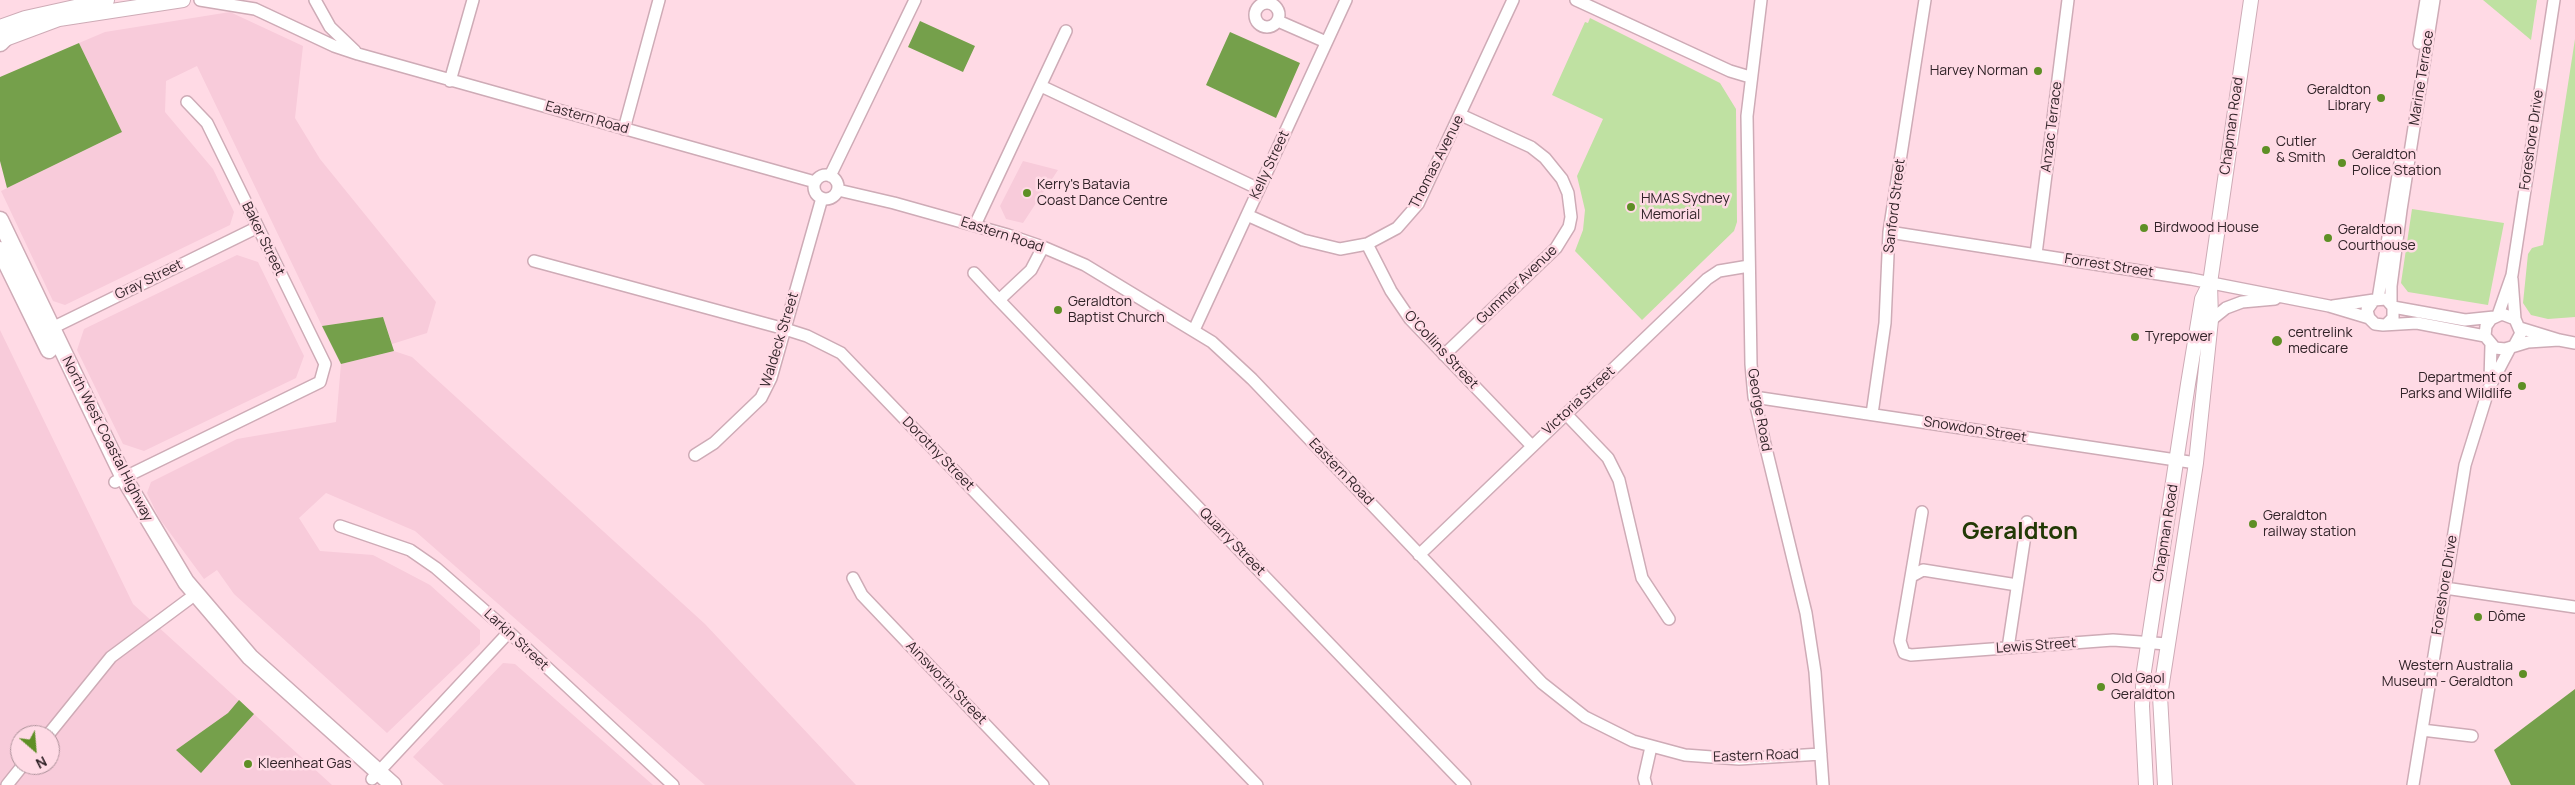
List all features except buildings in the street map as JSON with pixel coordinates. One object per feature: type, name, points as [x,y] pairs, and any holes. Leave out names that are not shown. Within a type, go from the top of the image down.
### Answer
[{"type":"highway","name":"North West Coastal Highway","points":[[0,220],[46,331]]},
{"type":"highway","name":"North West Coastal Highway","points":[[0,250],[46,331],[119,480],[186,582],[250,657],[376,779]]},
{"type":"highway","name":"North West Coastal Highway","points":[[119,480],[127,507],[173,581],[254,672],[376,779],[393,785]]},
{"type":"main road","points":[[1,37],[25,18],[106,0]]},
{"type":"main road","points":[[1,37],[60,19],[183,0]]},
{"type":"main road","name":"Chapman Road","points":[[2165,785],[2160,696],[2196,464],[2211,320],[2210,283],[2251,0]]},
{"type":"main road","name":"Chapman Road","points":[[2146,785],[2142,706],[2149,642],[2202,299],[2210,283]]},
{"type":"street","name":"Eastern Road","points":[[200,0],[255,9],[334,46],[358,54],[815,182]]},
{"type":"street","name":"Eastern Road","points":[[315,0],[330,28],[358,54]]},
{"type":"street","points":[[450,81],[473,0]]},
{"type":"street","points":[[624,129],[660,0]]},
{"type":"street","points":[[830,176],[915,0]]},
{"type":"street","name":"Kelly Street","points":[[1194,330],[1346,0]]},
{"type":"street","name":"Thomas Avenue","points":[[1247,215],[1294,237],[1340,249],[1367,244],[1397,228],[1418,204],[1513,0]]},
{"type":"street","points":[[1576,0],[1730,71],[1750,77]]},
{"type":"street","name":"George Road","points":[[1762,0],[1750,77],[1747,116],[1751,364],[1754,397],[1806,613],[1815,672],[1823,785]]},
{"type":"street","name":"Sanford Street","points":[[1872,414],[1885,323],[1889,232],[1925,0]]},
{"type":"street","name":"Anzac Terrace","points":[[2036,254],[2068,0]]},
{"type":"street","name":"Marine Terrace","points":[[2376,299],[2426,0]]},
{"type":"street","name":"Marine Terrace","points":[[2392,305],[2391,286],[2401,210],[2434,0]]},
{"type":"street","name":"Foreshore Drive","points":[[2496,316],[2512,275],[2553,1]]},
{"type":"street","points":[[1278,21],[1326,42]]},
{"type":"street","points":[[974,225],[1066,30]]},
{"type":"street","points":[[1041,86],[1259,189]]},
{"type":"street","name":"Baker Street","points":[[119,480],[320,382],[324,364],[207,123],[187,102]]},
{"type":"street","name":"Gummer Avenue","points":[[1444,355],[1556,248],[1569,227],[1571,217],[1568,193],[1562,179],[1545,158],[1531,147],[1460,115]]},
{"type":"street","points":[[823,176],[830,176],[838,183],[838,190],[830,198],[822,198],[816,193],[815,182],[823,176]]},
{"type":"street","name":"Eastern Road","points":[[838,190],[894,202],[1043,247],[1085,266],[1212,342],[1246,374],[1556,697],[1601,726],[1651,747],[1685,755],[1721,759],[1821,754]]},
{"type":"street","name":"Waldeck Street","points":[[695,455],[714,443],[761,398],[771,378],[822,198]]},
{"type":"street","name":"Gray Street","points":[[46,331],[258,227]]},
{"type":"street","name":"Forrest Street","points":[[1889,232],[2210,283],[2329,306],[2369,318]]},
{"type":"street","name":"O'Collins Street","points":[[1367,244],[1400,306],[1531,446]]},
{"type":"street","points":[[999,300],[1031,270],[1043,247]]},
{"type":"street","name":"Dorothy Street","points":[[534,261],[785,329],[807,336],[841,354],[1257,785]]},
{"type":"street","name":"Victoria Street","points":[[1419,555],[1707,279],[1719,271],[1749,266]]},
{"type":"street","name":"Quarry Street","points":[[974,273],[1465,785]]},
{"type":"street","name":"Foreshore Drive","points":[[2512,275],[2518,323]]},
{"type":"street","points":[[2211,320],[2226,308],[2242,302],[2287,298]]},
{"type":"street","points":[[2559,340],[2500,350],[2488,340],[2416,323],[2375,324],[2369,318],[2368,306],[2376,299],[2386,299],[2392,305],[2465,320],[2506,314],[2518,323],[2559,340],[2575,343]]},
{"type":"street","name":"Forrest Street","points":[[2329,306],[2376,299]]},
{"type":"street","points":[[2387,324],[2392,318],[2392,305]]},
{"type":"street","points":[[2488,340],[2486,326],[2496,316]]},
{"type":"street","points":[[2512,347],[2520,338],[2518,323]]},
{"type":"street","name":"Foreshore Drive","points":[[2488,340],[2489,388]]},
{"type":"street","name":"Foreshore Drive","points":[[2413,785],[2465,465],[2489,388],[2512,347]]},
{"type":"street","name":"Snowdon Street","points":[[1754,397],[2196,464]]},
{"type":"street","points":[[1566,414],[1608,458],[1619,480],[1642,578],[1669,619]]},
{"type":"street","points":[[1912,576],[1922,512]]},
{"type":"street","points":[[2008,648],[2016,585],[2028,522]]},
{"type":"street","name":"Larkin Street","points":[[340,526],[410,550],[436,568],[509,632],[672,785]]},
{"type":"street","points":[[1912,576],[1923,570],[2016,585]]},
{"type":"street","name":"Lewis Street","points":[[1912,576],[1900,641],[1904,653],[1911,655],[2113,640],[2167,644]]},
{"type":"street","name":"Ainsworth Street","points":[[853,578],[862,595],[1043,785]]},
{"type":"street","points":[[2444,588],[2575,607]]},
{"type":"street","points":[[56,725],[111,657],[189,599]]},
{"type":"street","points":[[376,779],[509,632]]},
{"type":"street","points":[[2422,730],[2472,736]]},
{"type":"street","points":[[1646,785],[1644,778],[1651,747]]},
{"type":"street","points":[[7,785],[15,775]]},
{"type":"shaded area","points":[[2483,0],[2537,0],[2531,40]]},
{"type":"shaded area","points":[[230,12],[303,46],[295,118],[320,159],[436,302],[427,333],[392,344],[383,317],[322,326],[197,66],[166,81],[165,112],[213,169],[234,212],[230,225],[65,305],[53,301],[1,191],[122,132],[79,43],[105,32]]},
{"type":"shaded area","points":[[1590,18],[1720,83],[1736,109],[1737,222],[1734,231],[1642,320],[1575,251],[1583,230],[1585,210],[1577,176],[1603,119],[1552,95],[1585,22],[1588,23]]},
{"type":"shaded area","points":[[920,21],[975,46],[963,72],[908,47]]},
{"type":"shaded area","points":[[1230,32],[1300,63],[1276,118],[1206,85]]},
{"type":"shaded area","points":[[2575,39],[2575,317],[2548,319],[2531,315],[2523,303],[2528,254],[2532,248],[2543,245]]},
{"type":"shaded area","points":[[79,43],[122,132],[7,188],[0,161],[0,77]]},
{"type":"shaded area","points":[[1023,161],[1058,170],[1023,223],[1006,219],[1000,206]]},
{"type":"shaded area","points":[[2412,209],[2504,223],[2488,305],[2408,292],[2401,283]]},
{"type":"shaded area","points":[[237,255],[258,262],[304,356],[296,378],[144,451],[123,444],[77,350],[84,329]]},
{"type":"shaded area","points":[[383,317],[394,351],[341,364],[322,326]]},
{"type":"shaded area","points":[[0,330],[133,604],[332,785],[0,785]]},
{"type":"shaded area","points":[[394,351],[412,357],[705,624],[856,785],[705,785],[415,531],[326,493],[299,518],[320,551],[373,555],[430,585],[480,630],[480,644],[387,733],[234,594],[217,570],[204,579],[159,518],[147,493],[151,482],[237,439],[336,422],[341,364]]},
{"type":"shaded area","points":[[503,663],[515,664],[653,785],[444,785],[413,757]]},
{"type":"shaded area","points":[[2575,689],[2575,785],[2511,785],[2494,750]]},
{"type":"shaded area","points":[[239,700],[254,714],[201,773],[176,750],[228,713]]},
{"type":"place","name":"Harvey Norman","points":[[2038,71]]},
{"type":"place","name":"Geraldton Library","points":[[2381,98]]},
{"type":"place","name":"Cutler & Smith","points":[[2266,150]]},
{"type":"place","name":"Geraldton Police Station","points":[[2342,163]]},
{"type":"place","name":"Kerry's Batavia Coast Dance Centre","points":[[1027,193]]},
{"type":"place","name":"HMAS Sydney Memorial","points":[[1631,207]]},
{"type":"place","name":"Birdwood House","points":[[2144,228]]},
{"type":"place","name":"Geraldton Courthouse","points":[[2328,238]]},
{"type":"place","name":"Geraldton Baptist Church","points":[[1058,310]]},
{"type":"place","name":"Tyrepower","points":[[2135,337]]},
{"type":"place","name":"centrelink medicare","points":[[2277,341]]},
{"type":"place","name":"Department of Parks and Wildlife","points":[[2522,386]]},
{"type":"place","name":"Geraldton railway station","points":[[2253,524]]},
{"type":"place","name":"Dôme","points":[[2478,617]]},
{"type":"place","name":"Western Australia Museum - Geraldton","points":[[2523,674]]},
{"type":"place","name":"Old Gaol Geraldton","points":[[2101,687]]},
{"type":"place","name":"Kleenheat Gas","points":[[248,764]]},
{"type":"district","name":"Geraldton","points":[[2020,532]]}]
